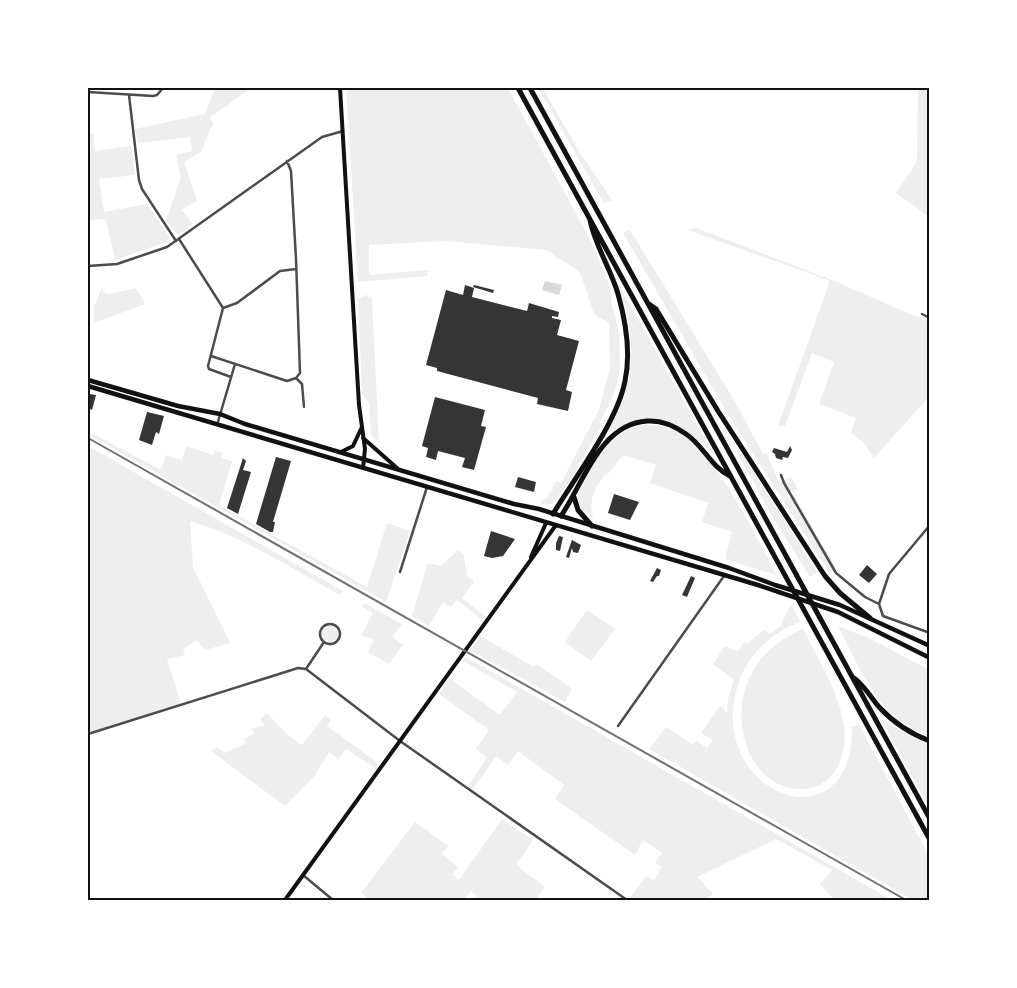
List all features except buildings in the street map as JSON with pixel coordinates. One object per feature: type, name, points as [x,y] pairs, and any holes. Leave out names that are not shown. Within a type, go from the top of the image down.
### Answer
[{"type":"highway","points":[[518,88],[930,840]]},
{"type":"highway","points":[[530,88],[930,819]]},
{"type":"highway","points":[[553,514],[576,480],[612,415],[626,380],[627,344],[621,305],[610,271],[592,231],[589,215]]},
{"type":"highway","points":[[648,303],[656,308],[718,411],[825,576],[840,593],[870,618]]},
{"type":"highway","points":[[561,516],[574,497],[601,447],[609,438],[627,425],[638,422],[654,420],[680,429],[698,443],[721,472],[730,476]]},
{"type":"highway","points":[[574,497],[578,510],[588,519],[592,526]]},
{"type":"highway","points":[[852,676],[861,683],[880,709],[898,725],[930,741]]},
{"type":"main road","points":[[340,88],[364,438],[365,459],[363,468]]},
{"type":"main road","points":[[88,380],[217,425],[725,575],[838,612],[930,658]]},
{"type":"main road","points":[[88,386],[148,401],[220,414],[245,424],[561,516],[730,568],[775,585],[840,605],[930,646]]},
{"type":"main road","points":[[341,452],[353,446],[362,426]]},
{"type":"main road","points":[[364,438],[397,468]]},
{"type":"main road","points":[[528,563],[546,523],[553,514]]},
{"type":"main road","points":[[285,900],[561,516]]},
{"type":"street","points":[[88,92],[157,95],[163,88]]},
{"type":"street","points":[[129,95],[138,180],[142,189],[223,308],[208,366],[231,377]]},
{"type":"street","points":[[88,266],[117,264],[167,247],[325,135],[343,131]]},
{"type":"street","points":[[211,356],[286,381],[296,378],[300,373],[290,171],[287,161]]},
{"type":"street","points":[[223,308],[237,303],[280,271],[296,269]]},
{"type":"street","points":[[922,314],[930,318]]},
{"type":"street","points":[[217,425],[235,364]]},
{"type":"street","points":[[296,378],[302,384],[304,407]]},
{"type":"street","points":[[782,475],[784,483],[836,572],[846,584],[865,598],[879,604]]},
{"type":"street","points":[[400,572],[428,487]]},
{"type":"street","points":[[930,525],[889,574],[879,604],[883,616],[930,632]]},
{"type":"street","points":[[618,726],[725,575]]},
{"type":"street","points":[[329,624],[335,625],[340,633],[338,639],[333,643],[324,642],[321,636],[323,627],[329,624]]},
{"type":"street","points":[[306,669],[324,642]]},
{"type":"street","points":[[88,734],[298,668],[306,669],[400,741],[627,900]]},
{"type":"street","points":[[303,875],[333,900]]},
{"type":"shaded area","points":[[215,88],[251,88],[209,118],[214,124],[210,129],[201,152],[184,162],[197,201],[182,210],[193,224],[178,235],[166,220],[181,178],[176,155],[192,151],[190,137],[138,143],[135,129],[205,114]]},
{"type":"shaded area","points":[[346,88],[508,88],[593,245],[611,288],[611,301],[619,332],[620,364],[618,381],[611,401],[599,423],[602,425],[571,480],[552,504],[541,505],[541,500],[547,498],[556,481],[561,483],[599,410],[610,367],[609,323],[594,314],[580,272],[546,250],[446,241],[369,245],[369,275],[427,270],[428,276],[358,282]]},
{"type":"shaded area","points":[[538,88],[543,88],[578,150],[612,200],[604,203]]},
{"type":"shaded area","points":[[918,88],[929,88],[929,217],[896,193],[917,162]]},
{"type":"shaded area","points":[[88,133],[93,133],[95,151],[131,146],[135,175],[99,179],[104,212],[147,204],[169,236],[169,241],[115,260],[106,219],[88,220]]},
{"type":"shaded area","points":[[696,228],[832,280],[929,322],[929,397],[874,458],[863,442],[851,433],[856,418],[819,404],[834,362],[812,353],[785,426],[778,426],[830,281],[688,230]]},
{"type":"shaded area","points":[[630,230],[734,400],[763,454],[767,453],[779,482],[791,477],[798,489],[786,495],[789,499],[794,496],[836,568],[829,572],[729,416],[623,233]]},
{"type":"shaded area","points":[[545,281],[562,285],[559,295],[542,290]]},
{"type":"shaded area","points":[[618,283],[714,455],[703,444],[679,427],[654,419],[640,419],[626,423],[612,432],[610,428],[623,399],[630,372],[631,359],[627,313]]},
{"type":"shaded area","points":[[103,286],[103,292],[109,294],[136,288],[145,304],[94,323],[94,306]]},
{"type":"shaded area","points":[[366,295],[372,298],[379,443],[371,435],[369,403],[362,394],[358,299]]},
{"type":"shaded area","points":[[639,425],[668,428],[683,435],[697,447],[736,499],[776,575],[725,559],[732,532],[702,522],[708,503],[650,483],[656,465],[623,455],[608,474],[606,473],[596,489],[591,505],[593,518],[577,505],[577,498],[584,480],[607,446],[628,429]]},
{"type":"shaded area","points":[[93,434],[161,470],[166,455],[182,460],[186,446],[213,455],[215,451],[223,453],[221,458],[232,461],[219,505],[367,587],[387,523],[410,531],[386,602],[91,436]]},
{"type":"shaded area","points":[[88,446],[343,591],[340,595],[248,544],[190,521],[193,567],[230,643],[205,650],[197,640],[183,649],[185,655],[167,659],[181,704],[88,733]]},
{"type":"shaded area","points":[[741,452],[817,572],[810,577],[773,518],[738,454]]},
{"type":"shaded area","points":[[458,550],[464,556],[467,576],[474,581],[462,598],[485,616],[482,620],[457,600],[451,607],[443,602],[429,626],[412,616],[428,563],[441,566]]},
{"type":"shaded area","points":[[365,603],[402,624],[392,637],[403,645],[389,664],[368,652],[374,640],[362,635],[373,613],[362,607]]},
{"type":"shaded area","points":[[790,606],[793,607],[800,622],[779,632],[761,646],[747,664],[738,685],[733,723],[742,755],[759,779],[783,793],[807,797],[830,788],[846,765],[852,727],[859,725],[929,856],[929,900],[913,900],[649,749],[666,727],[693,745],[696,740],[707,748],[713,740],[701,733],[720,706],[727,713],[728,699],[734,680],[713,664],[725,646],[738,651],[744,642],[748,643],[765,629],[769,634],[780,627]]},
{"type":"shaded area","points":[[587,610],[615,629],[591,661],[565,642]]},
{"type":"shaded area","points":[[330,626],[336,628],[338,634],[336,640],[330,642],[324,640],[322,634],[324,628]]},
{"type":"shaded area","points":[[838,626],[871,639],[929,670],[929,736],[910,728],[882,704],[863,675]]},
{"type":"shaded area","points":[[803,629],[828,676],[838,702],[842,714],[844,740],[841,759],[831,776],[820,785],[812,788],[797,789],[781,785],[768,777],[757,766],[749,753],[744,737],[742,705],[749,680],[760,661],[775,645]]},
{"type":"shaded area","points":[[480,636],[534,667],[537,664],[572,689],[565,702],[470,650]]},
{"type":"shaded area","points":[[466,657],[892,900],[834,900],[820,884],[832,870],[776,839],[697,877],[713,894],[704,900],[629,899],[646,876],[654,880],[662,867],[655,863],[662,853],[643,840],[635,855],[555,799],[564,785],[518,751],[508,765],[496,756],[473,789],[468,786],[487,758],[476,749],[489,730],[439,694],[449,678],[500,715],[517,692],[463,661]]},
{"type":"shaded area","points":[[267,713],[289,736],[302,745],[325,715],[331,720],[327,726],[378,763],[375,768],[346,749],[338,759],[329,752],[315,775],[285,806],[211,751],[217,747],[225,753],[246,743],[244,739],[254,734],[252,729],[264,725],[260,719]]},
{"type":"shaded area","points":[[881,719],[913,737],[929,743],[929,807]]},
{"type":"shaded area","points":[[502,819],[533,840],[516,865],[545,887],[535,900],[474,900],[477,896],[471,891],[463,900],[368,900],[361,893],[415,822],[448,846],[442,854],[458,867],[452,874],[459,880]]},
{"type":"railway","points":[[88,438],[906,900]]}]
